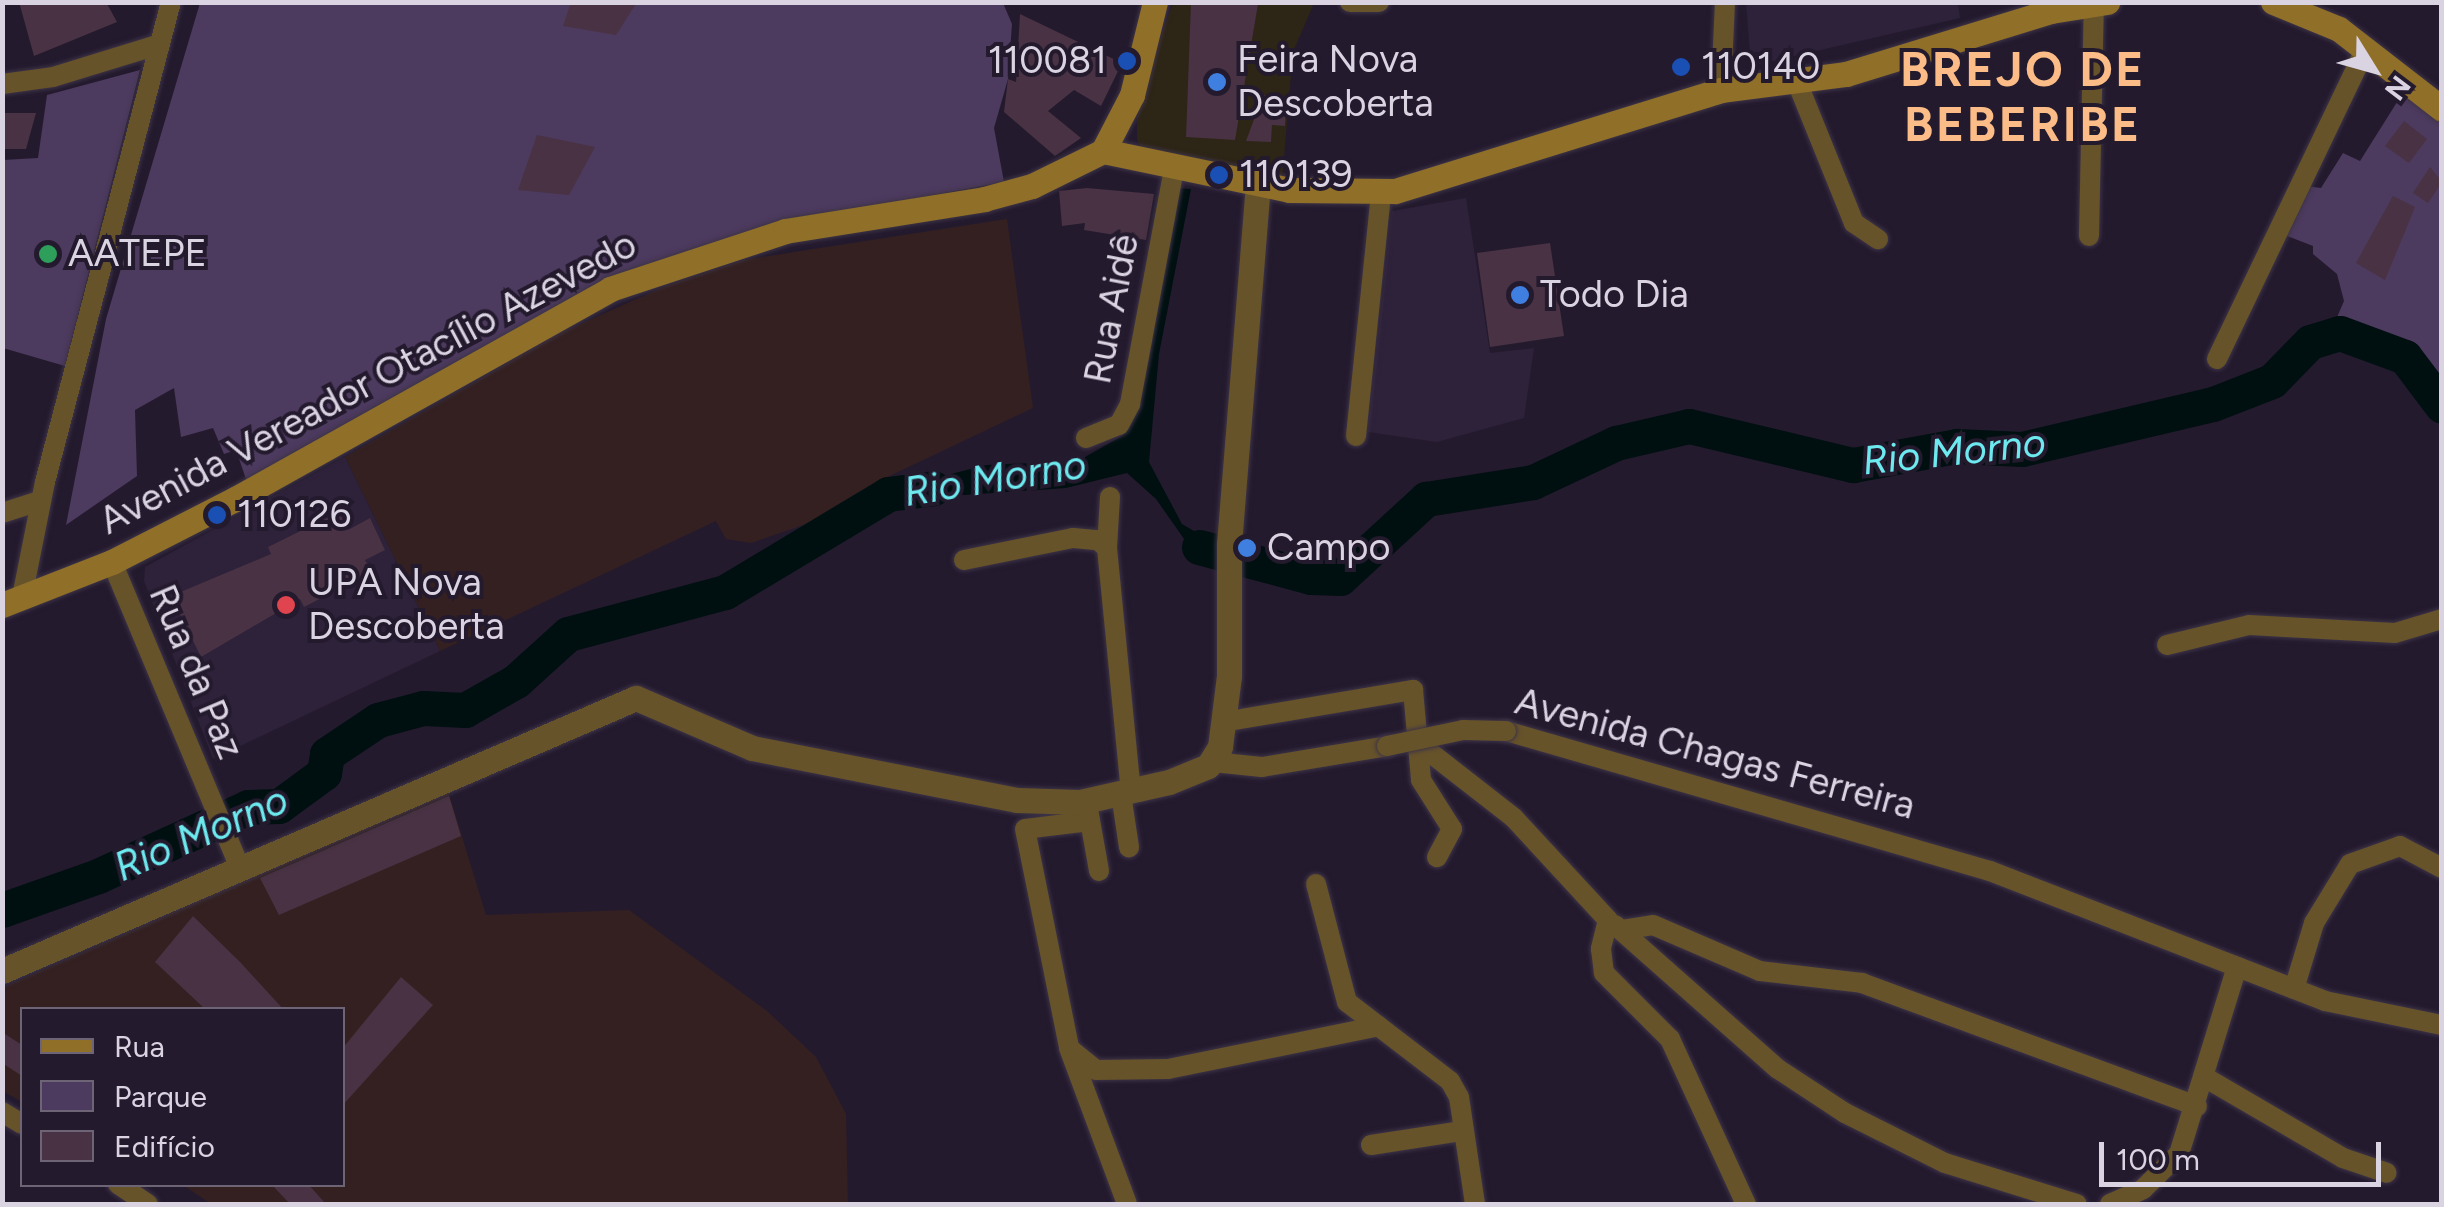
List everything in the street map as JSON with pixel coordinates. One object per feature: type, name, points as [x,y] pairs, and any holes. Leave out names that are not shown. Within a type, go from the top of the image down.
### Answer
[{"type":"main road","points":[[1154,2],[1128,107],[1103,151],[1258,185],[1382,193],[1721,90],[1797,82],[2107,2]]},
{"type":"main road","points":[[2273,2],[2329,24],[2442,109]]},
{"type":"main road","name":"Avenida Vereador Otacílio Azevedo","points":[[12,601],[112,562],[317,456],[610,288],[785,231],[984,199],[1032,186],[1103,151]]},
{"type":"street","points":[[12,601],[171,2]]},
{"type":"street","points":[[1350,2],[1378,2]]},
{"type":"street","points":[[1721,90],[1725,2]]},
{"type":"street","points":[[2089,236],[2094,4]]},
{"type":"street","points":[[2,84],[53,77],[160,44]]},
{"type":"street","points":[[2217,359],[2364,52]]},
{"type":"street","points":[[1797,82],[1854,223],[1878,239]]},
{"type":"street","name":"Rua Aidê","points":[[1086,438],[1120,425],[1130,404],[1174,168]]},
{"type":"street","points":[[1213,762],[1224,722],[1230,655],[1227,573],[1258,185]]},
{"type":"street","points":[[1356,436],[1382,193]]},
{"type":"street","points":[[1110,497],[1106,548],[1129,847]]},
{"type":"street","points":[[2,513],[40,500]]},
{"type":"street","points":[[964,560],[1073,538],[1098,540],[1106,548]]},
{"type":"street","name":"Rua da Paz","points":[[112,562],[235,858]]},
{"type":"street","points":[[2167,646],[2248,625],[2395,633],[2442,619]]},
{"type":"street","points":[[1224,722],[1412,690],[1423,747],[1421,780],[1452,828],[1436,857]]},
{"type":"street","name":"Avenida Chagas Ferreira","points":[[2,971],[235,858],[636,698],[752,748],[1088,811],[1213,762],[1262,766],[1463,730],[1506,731],[1972,866],[2294,989],[2394,1018],[2442,1025]]},
{"type":"street","points":[[1423,747],[1513,817],[1615,925],[1778,1069],[1845,1113],[1945,1163],[2077,1204]]},
{"type":"street","points":[[1099,871],[1088,811],[1025,828],[1069,1048],[1127,1204]]},
{"type":"street","points":[[2294,989],[2314,923],[2350,864],[2400,846],[2442,868]]},
{"type":"street","points":[[1316,884],[1347,1002],[1450,1080],[1459,1097],[1474,1204]]},
{"type":"street","points":[[1615,925],[1653,925],[1760,971],[1862,983],[2198,1106]]},
{"type":"street","points":[[1615,925],[1601,949],[1604,974],[1670,1040],[1746,1204]]},
{"type":"street","points":[[2110,1204],[2161,1175],[2179,1154],[2198,1106],[2237,967]]},
{"type":"street","points":[[1069,1048],[1096,1070],[1168,1069],[1378,1026]]},
{"type":"street","points":[[2206,1078],[2342,1158],[2387,1173]]},
{"type":"street","points":[[1371,1145],[1461,1131]]},
{"type":"street","points":[[122,1187],[148,1204]]},
{"type":"shaded area","name":"Feira Nova Descoberta","points":[[1173,3],[1314,3],[1293,52],[1282,181],[1144,151],[1137,140],[1137,103]]},
{"type":"shaded area","points":[[1746,3],[1958,3],[1960,18],[1751,66]]},
{"type":"shaded area","points":[[1466,198],[1490,353],[1534,348],[1524,418],[1437,442],[1368,432],[1392,211]]},
{"type":"shaded area","points":[[1007,219],[1033,408],[879,481],[882,487],[841,512],[751,543],[726,539],[716,521],[440,651],[345,457],[558,334],[666,286],[743,260]]},
{"type":"shaded area","name":"UPA Nova Descoberta","points":[[345,457],[440,651],[213,759],[144,581],[145,567]]},
{"type":"shaded area","points":[[448,791],[486,915],[629,910],[767,1011],[816,1057],[846,1114],[848,1204],[211,1204],[186,1187],[345,1187],[345,1007],[20,1007],[20,1101],[3,1091],[2,988]]},
{"type":"green space","points":[[200,3],[1003,3],[1012,24],[1008,79],[994,128],[1004,182],[902,201],[635,268],[247,482],[236,450],[224,454],[213,428],[181,437],[174,388],[135,410],[137,476],[66,525],[106,319]]},
{"type":"green space","name":"AATEPE","points":[[140,70],[65,366],[3,348],[3,160],[38,158],[47,95]]},
{"type":"green space","points":[[2404,91],[2441,119],[2441,394],[2414,356],[2335,322],[2344,301],[2337,274],[2313,254],[2313,246],[2282,234],[2306,186],[2321,188],[2343,153],[2360,161]]},
{"type":"water","points":[[1178,188],[1191,189],[1159,354],[1149,462],[1182,524],[1218,545],[1215,565],[1196,556],[1156,499],[1127,473],[1066,488],[893,500],[885,491],[986,465],[1078,461],[1122,436],[1136,408]]},
{"type":"building","points":[[19,2],[106,2],[117,22],[34,56]]},
{"type":"building","points":[[571,2],[637,2],[616,35],[563,26]]},
{"type":"building","points":[[1191,2],[1258,4],[1235,140],[1186,137]]},
{"type":"building","points":[[1020,14],[1122,63],[1101,106],[1074,90],[1048,111],[1081,138],[1055,156],[1004,112],[1008,79],[1016,82]]},
{"type":"building","points":[[1263,95],[1287,97],[1285,126],[1272,125],[1271,142],[1246,141]]},
{"type":"building","points":[[2,113],[36,113],[26,149],[2,149]]},
{"type":"building","points":[[2404,121],[2427,139],[2409,163],[2385,146]]},
{"type":"building","points":[[537,135],[595,147],[569,195],[518,190]]},
{"type":"building","points":[[2430,167],[2442,182],[2428,203],[2413,193]]},
{"type":"building","points":[[1087,188],[1154,194],[1146,240],[1084,230],[1085,223],[1062,226],[1059,191]]},
{"type":"building","points":[[2393,196],[2415,207],[2385,280],[2356,263]]},
{"type":"building","name":"Todo Dia","points":[[1550,243],[1564,336],[1490,347],[1477,253]]},
{"type":"building","points":[[339,512],[348,530],[370,518],[385,550],[365,560],[372,572],[304,607],[300,599],[201,657],[171,596],[271,554],[268,547]]},
{"type":"building","points":[[449,796],[461,836],[279,915],[260,878]]},
{"type":"building","points":[[193,916],[281,1007],[203,1007],[155,962]]},
{"type":"building","points":[[401,977],[433,1005],[345,1103],[345,1045]]},
{"type":"building","points":[[2,1032],[20,1044],[20,1075],[2,1063]]},
{"type":"building","points":[[274,1187],[311,1187],[326,1204],[290,1204]]},
{"type":"waterway","name":"Rio Morno","points":[[1199,547],[1311,577],[1340,578],[1426,499],[1533,482],[1616,443],[1689,426],[1853,465],[1957,446],[2022,449],[2213,404],[2272,381],[2310,342],[2340,333],[2405,357],[2442,406]]},
{"type":"waterway","name":"Rio Morno","points":[[2,910],[98,876],[248,807],[279,806],[324,773],[327,754],[378,720],[423,708],[465,710],[516,681],[568,634],[725,592],[888,494],[934,488]]},
{"type":"place","name":"110081","points":[[1127,61]]},
{"type":"place","name":"110140","points":[[1681,67]]},
{"type":"place","name":"Feira Nova Descoberta","points":[[1217,82]]},
{"type":"place","name":"110139","points":[[1219,175]]},
{"type":"place","name":"AATEPE","points":[[48,254]]},
{"type":"place","name":"Todo Dia","points":[[1520,295]]},
{"type":"place","name":"110126","points":[[217,515]]},
{"type":"place","name":"Campo","points":[[1247,548]]},
{"type":"place","name":"UPA Nova Descoberta","points":[[286,605]]},
{"type":"district","name":"BREJO DE BEBERIBE","points":[[2023,96]]}]
